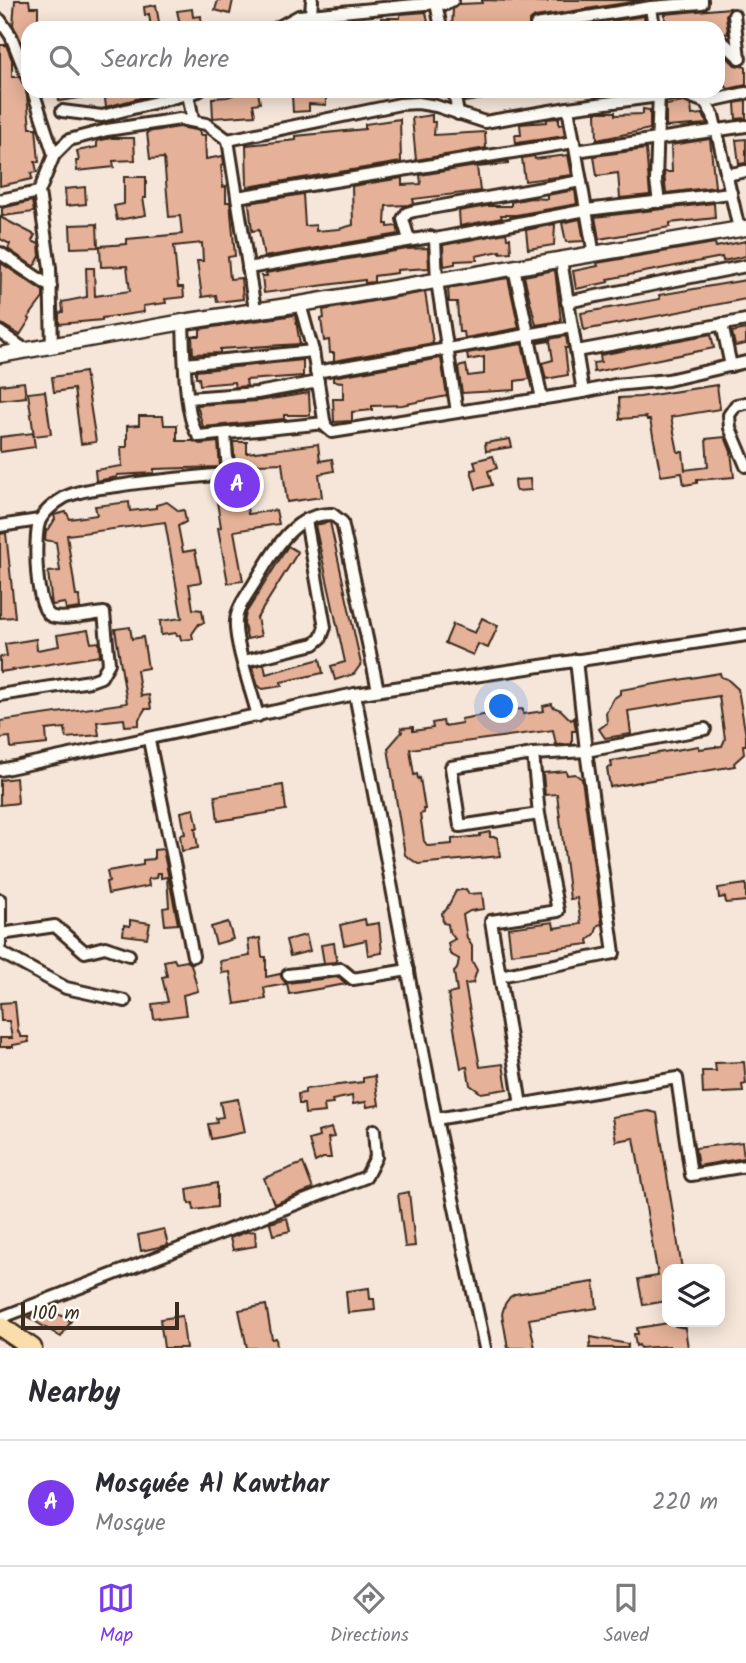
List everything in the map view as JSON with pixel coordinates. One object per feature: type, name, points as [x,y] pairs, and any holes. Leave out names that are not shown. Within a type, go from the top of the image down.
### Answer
[{"type":"main road","points":[[0,1326],[32,1348]]},
{"type":"main road","points":[[0,1339],[13,1348]]},
{"type":"street","points":[[311,14],[312,0]]},
{"type":"street","points":[[290,21],[311,14],[446,4],[453,0]]},
{"type":"street","points":[[562,21],[670,3],[702,3],[702,0]]},
{"type":"street","points":[[436,3],[440,21]]},
{"type":"street","points":[[651,7],[653,21]]},
{"type":"street","points":[[734,15],[742,58]]},
{"type":"street","points":[[0,20],[11,36],[21,60]]},
{"type":"street","points":[[725,44],[742,58]]},
{"type":"street","points":[[725,98],[746,93]]},
{"type":"street","points":[[35,98],[54,155]]},
{"type":"street","points":[[62,111],[102,116],[170,98]]},
{"type":"street","points":[[193,98],[193,120]]},
{"type":"street","points":[[399,98],[400,104]]},
{"type":"street","points":[[455,98],[458,114]]},
{"type":"street","points":[[595,98],[595,104]]},
{"type":"street","points":[[228,140],[400,104],[427,104],[485,122],[630,98]]},
{"type":"street","points":[[659,98],[656,181],[659,202]]},
{"type":"street","points":[[695,98],[705,102],[723,98]]},
{"type":"street","points":[[0,355],[742,228],[713,115],[705,102]]},
{"type":"street","points":[[568,108],[594,255]]},
{"type":"street","points":[[52,347],[50,268],[39,192],[54,155],[69,140],[107,130],[180,119],[193,120],[218,131],[228,140],[255,310]]},
{"type":"street","points":[[237,197],[575,147],[746,126]]},
{"type":"street","points":[[726,174],[746,171]]},
{"type":"street","points":[[413,240],[408,236],[403,219],[407,213],[581,181]]},
{"type":"street","points":[[0,200],[39,192]]},
{"type":"street","points":[[248,268],[430,237],[435,239],[586,210],[731,193]]},
{"type":"street","points":[[435,239],[437,281],[457,412]]},
{"type":"street","points":[[0,253],[51,287]]},
{"type":"street","points":[[561,260],[583,392]]},
{"type":"street","points":[[568,302],[746,266]]},
{"type":"street","points":[[514,268],[542,399]]},
{"type":"street","points":[[300,304],[313,351],[324,423],[328,430],[337,433],[615,385],[668,380],[746,362]]},
{"type":"street","points":[[577,351],[746,320]]},
{"type":"street","points":[[183,322],[188,398],[196,435],[225,435],[324,423]]},
{"type":"street","points":[[722,324],[731,366]]},
{"type":"street","points":[[188,398],[257,393],[447,348],[572,327]]},
{"type":"street","points":[[0,332],[27,351]]},
{"type":"street","points":[[185,364],[313,351]]},
{"type":"street","points":[[746,403],[736,405],[729,415],[730,428],[746,466]]},
{"type":"street","points":[[0,695],[90,681],[101,677],[109,663],[104,613],[59,617],[45,611],[41,602],[36,549],[39,520],[65,498],[88,490],[154,480],[224,474],[228,470],[225,435]]},
{"type":"street","points":[[258,716],[236,626],[240,607],[278,545],[293,529],[306,520],[332,514],[342,522],[378,690]]},
{"type":"street","points":[[0,526],[39,520]]},
{"type":"street","points":[[244,662],[314,644],[324,635],[325,626],[306,520]]},
{"type":"street","points":[[0,771],[355,694],[746,635]]},
{"type":"street","points":[[500,976],[614,953],[576,660]]},
{"type":"street","points":[[355,694],[436,1119],[485,1348]]},
{"type":"street","points":[[539,814],[460,826],[451,767],[533,754],[586,751],[705,729]]},
{"type":"street","points":[[149,740],[193,956]]},
{"type":"street","points":[[521,1105],[491,921],[558,911],[539,814],[533,754]]},
{"type":"street","points":[[0,900],[1,939],[55,926],[85,952],[105,947],[129,955]]},
{"type":"street","points":[[0,952],[66,988],[125,1000]]},
{"type":"street","points":[[288,975],[341,969],[353,979],[408,970]]},
{"type":"street","points":[[436,1119],[677,1078],[691,1175],[746,1166]]},
{"type":"street","points":[[0,1318],[366,1177],[376,1157],[374,1130]]},
{"type":"building","points":[[15,0],[29,0],[30,7],[38,7],[38,21],[21,21],[21,42],[13,25]]},
{"type":"building","points":[[218,0],[233,0],[230,14],[215,10]]},
{"type":"building","points":[[482,0],[645,0],[535,17],[530,21],[452,21],[453,9],[459,4],[482,3]]},
{"type":"building","points":[[156,5],[159,21],[150,21],[149,14],[145,15],[144,7]]},
{"type":"building","points":[[730,8],[726,15],[728,34],[725,34],[725,21],[665,21],[665,14]]},
{"type":"building","points":[[192,9],[193,17],[201,16],[201,21],[179,21],[177,11]]},
{"type":"building","points":[[426,12],[428,21],[381,21],[381,18],[400,18],[400,14]]},
{"type":"building","points":[[644,16],[645,21],[612,21]]},
{"type":"building","points":[[0,45],[6,45],[12,60],[12,77],[21,80],[21,98],[27,98],[30,128],[36,128],[39,162],[35,162],[37,172],[31,173],[32,179],[0,186]]},
{"type":"building","points":[[725,55],[735,65],[746,67],[746,85],[728,89],[725,85]]},
{"type":"building","points":[[59,98],[79,98],[59,101]]},
{"type":"building","points":[[106,98],[140,98],[106,107]]},
{"type":"building","points":[[212,98],[259,98],[260,103],[253,104],[255,115],[213,118]]},
{"type":"building","points":[[292,98],[326,98],[326,105],[309,104],[309,111],[293,112]]},
{"type":"building","points":[[464,98],[489,98],[464,102]]},
{"type":"building","points":[[746,101],[746,118],[736,119],[735,103]]},
{"type":"building","points":[[684,102],[691,105],[692,115],[703,114],[707,124],[666,127],[666,105]]},
{"type":"building","points":[[643,109],[650,110],[650,129],[597,140],[596,112],[615,112],[615,115],[643,114]]},
{"type":"building","points":[[432,115],[432,122],[435,122],[434,135],[485,132],[486,148],[416,160],[412,118]]},
{"type":"building","points":[[559,118],[559,125],[563,124],[565,136],[516,143],[515,135],[521,135],[520,124],[547,122],[547,119]]},
{"type":"building","points":[[400,119],[401,162],[247,187],[246,145],[296,140],[296,136],[365,129],[365,124]]},
{"type":"building","points":[[180,127],[200,131],[200,135],[205,135],[206,159],[223,156],[223,187],[226,186],[226,202],[230,202],[235,256],[228,257],[230,279],[241,278],[243,299],[217,302],[216,295],[202,297],[197,261],[203,261],[202,243],[174,246],[178,287],[183,287],[184,297],[165,299],[166,303],[143,306],[144,312],[59,324],[59,313],[63,312],[62,302],[87,297],[86,268],[94,268],[95,296],[130,291],[127,266],[101,267],[100,246],[127,244],[127,239],[182,234],[180,216],[169,217],[164,158],[150,159],[147,132]]},
{"type":"building","points":[[134,138],[135,160],[113,161],[114,167],[77,171],[77,151],[97,147],[97,141]]},
{"type":"building","points":[[710,139],[715,187],[666,193],[664,172],[672,172],[671,145]]},
{"type":"building","points":[[746,139],[746,163],[739,164],[736,140]]},
{"type":"building","points":[[646,149],[650,195],[620,198],[618,173],[597,176],[594,156]]},
{"type":"building","points":[[568,155],[572,175],[525,181],[522,158]]},
{"type":"building","points":[[508,161],[508,164],[477,167],[480,191],[413,199],[414,203],[408,205],[386,206],[385,224],[388,224],[388,227],[397,226],[399,234],[264,257],[259,230],[252,231],[249,203],[303,194],[305,226],[316,225],[316,231],[339,229],[353,225],[352,186],[402,178],[402,185],[421,184],[420,175]]},
{"type":"building","points":[[124,177],[146,177],[146,198],[143,198],[146,215],[117,220],[114,206],[124,204]]},
{"type":"building","points":[[85,187],[86,204],[66,206],[65,189]]},
{"type":"building","points":[[575,190],[577,204],[516,215],[501,215],[502,218],[460,226],[459,211],[487,206],[511,206],[511,202],[531,198],[547,199],[547,195]]},
{"type":"building","points":[[32,201],[34,212],[2,216],[2,208]]},
{"type":"building","points":[[714,203],[715,218],[670,223],[670,227],[599,239],[595,217]]},
{"type":"building","points":[[0,217],[35,235],[32,241],[39,244],[40,256],[36,264],[33,266],[8,249],[10,244],[0,239]]},
{"type":"building","points":[[580,219],[584,241],[566,242],[562,223]]},
{"type":"building","points":[[97,224],[98,247],[71,248],[70,225]]},
{"type":"building","points":[[555,224],[554,245],[528,249],[526,230]]},
{"type":"building","points":[[506,233],[507,238],[510,238],[511,252],[500,251],[476,256],[477,260],[455,261],[455,264],[444,266],[443,245]]},
{"type":"building","points":[[746,241],[746,256],[723,261],[722,257],[608,279],[609,282],[576,289],[573,271],[598,266],[597,263],[715,243],[716,247]]},
{"type":"building","points":[[428,248],[429,268],[397,270],[397,273],[374,276],[374,282],[365,283],[365,280],[264,293],[262,276],[267,276],[266,273],[407,249]]},
{"type":"building","points":[[1,263],[43,291],[43,298],[28,318],[30,319],[20,335],[0,323]]},
{"type":"building","points":[[555,270],[561,321],[536,325],[524,276]]},
{"type":"building","points":[[508,278],[519,328],[465,338],[464,332],[459,332],[457,302],[449,302],[448,288]]},
{"type":"building","points":[[746,280],[746,299],[584,330],[581,313],[660,299],[659,295]]},
{"type":"building","points":[[425,292],[433,343],[334,361],[329,340],[324,341],[321,319],[324,318],[323,310]]},
{"type":"building","points":[[295,315],[300,344],[220,349],[220,353],[193,354],[192,336],[200,336],[200,329]]},
{"type":"building","points":[[746,329],[746,344],[735,346],[732,332]]},
{"type":"building","points":[[711,334],[714,348],[594,372],[593,363],[601,362],[600,355]]},
{"type":"building","points":[[566,336],[568,375],[546,379],[542,363],[553,360],[550,341],[538,341]]},
{"type":"building","points":[[522,344],[530,379],[515,381],[515,390],[462,393],[458,367],[466,365],[468,376],[484,374],[484,357],[468,360],[467,353]]},
{"type":"building","points":[[441,358],[447,396],[402,405],[372,406],[372,410],[352,412],[352,421],[334,422],[333,399],[343,399],[343,382],[333,381],[333,377]]},
{"type":"building","points":[[303,360],[303,376],[246,380],[247,386],[235,387],[234,382],[200,385],[199,378],[196,378],[196,371]]},
{"type":"building","points":[[85,372],[96,442],[81,444],[74,389],[54,392],[52,377]]},
{"type":"building","points":[[24,382],[26,397],[0,400],[0,385]]},
{"type":"building","points":[[717,385],[720,409],[671,417],[678,452],[683,452],[685,470],[708,467],[706,439],[725,437],[731,452],[734,477],[697,480],[697,483],[684,485],[682,473],[661,476],[650,420],[646,417],[620,419],[619,398]]},
{"type":"building","points":[[45,391],[51,434],[34,436],[28,393]]},
{"type":"building","points":[[309,393],[310,415],[284,415],[284,419],[203,427],[197,405],[258,401]]},
{"type":"building","points":[[139,416],[163,416],[164,425],[177,425],[177,441],[200,444],[218,442],[220,467],[154,469],[154,473],[117,475],[96,481],[95,470],[122,466],[121,447],[127,447],[127,426],[139,425]]},
{"type":"building","points":[[33,433],[35,447],[0,452],[0,437]]},
{"type":"building","points":[[510,439],[512,447],[486,451],[485,443]]},
{"type":"building","points":[[233,442],[247,442],[247,453],[318,444],[320,461],[332,459],[334,471],[319,474],[322,497],[287,502],[282,463],[235,465]]},
{"type":"building","points":[[493,456],[497,468],[488,471],[492,485],[476,489],[471,470],[476,469],[474,461]]},
{"type":"building","points":[[530,479],[531,490],[516,491],[515,480]]},
{"type":"building","points":[[244,485],[248,514],[276,510],[279,524],[234,531],[243,581],[228,583],[218,528],[221,527],[215,489]]},
{"type":"building","points":[[129,502],[130,511],[156,508],[156,505],[167,502],[179,511],[184,510],[186,522],[178,526],[183,552],[195,550],[201,582],[189,584],[193,609],[202,610],[204,623],[199,624],[192,634],[193,639],[181,640],[176,633],[161,635],[160,621],[182,618],[165,522],[67,535],[80,608],[66,610],[65,603],[52,605],[48,572],[60,571],[56,542],[45,540],[46,530],[55,519],[54,515],[66,512],[70,519],[97,515],[95,506]]},
{"type":"building","points":[[330,522],[361,664],[354,674],[335,680],[331,666],[345,662],[315,525]]},
{"type":"building","points":[[6,533],[15,617],[0,618],[0,534]]},
{"type":"building","points":[[288,546],[298,552],[257,618],[261,636],[247,639],[244,623],[246,613]]},
{"type":"building","points":[[482,618],[498,626],[488,648],[478,644],[473,655],[445,643],[453,624],[475,633]]},
{"type":"building","points":[[130,627],[132,639],[143,637],[148,668],[137,670],[141,696],[149,695],[151,709],[145,709],[139,719],[139,725],[125,726],[124,719],[97,722],[99,735],[66,738],[65,728],[46,730],[47,744],[11,748],[10,737],[0,738],[0,721],[127,703],[115,629]]},
{"type":"building","points":[[88,630],[91,643],[99,642],[100,656],[0,672],[0,657],[7,656],[5,644],[36,639],[37,650],[59,646],[57,635]]},
{"type":"building","points":[[320,659],[323,673],[281,682],[282,686],[263,689],[258,686],[252,667],[264,664],[266,674]]},
{"type":"building","points":[[720,673],[721,677],[738,689],[746,736],[744,754],[734,763],[735,766],[610,787],[607,768],[612,767],[611,761],[699,746],[699,749],[722,746],[725,739],[719,696],[628,711],[631,734],[605,738],[599,729],[607,723],[606,713],[620,690]]},
{"type":"building","points":[[552,704],[571,720],[574,718],[576,731],[572,731],[572,744],[556,745],[553,730],[410,749],[414,775],[417,774],[418,779],[420,778],[425,809],[424,813],[420,814],[424,841],[428,846],[452,844],[452,839],[480,836],[490,832],[490,837],[497,837],[500,856],[418,864],[405,855],[388,748],[402,732],[401,728],[413,727],[413,731],[433,728],[432,723],[443,721],[444,726],[462,723],[461,719],[483,715],[512,715],[511,710],[523,709],[523,714],[544,711],[543,706]]},
{"type":"building","points":[[566,771],[567,775],[575,774],[582,779],[602,924],[598,925],[595,934],[588,940],[589,944],[511,954],[508,928],[553,922],[554,928],[581,924],[577,898],[570,899],[557,794],[545,795],[543,773]]},
{"type":"building","points":[[16,778],[18,803],[0,805],[0,780]]},
{"type":"building","points":[[283,785],[286,810],[218,821],[215,796]]},
{"type":"building","points":[[194,809],[198,848],[182,851],[180,835],[185,834],[181,812]]},
{"type":"building","points":[[163,849],[178,924],[165,925],[163,908],[169,907],[167,877],[161,878],[161,873],[157,873],[156,878],[148,879],[149,886],[108,894],[107,871],[143,865],[143,860],[154,859],[154,850]]},
{"type":"building","points":[[746,884],[746,901],[726,903],[725,897],[719,898],[718,888]]},
{"type":"building","points":[[466,889],[469,894],[482,893],[484,909],[463,915],[467,938],[472,946],[472,961],[477,970],[473,983],[465,984],[480,1067],[503,1064],[507,1089],[481,1093],[470,1085],[467,1067],[461,1068],[448,994],[457,992],[454,972],[459,959],[450,954],[448,943],[455,939],[448,924],[443,923],[442,913],[456,891]]},
{"type":"building","points":[[365,919],[366,925],[379,923],[382,953],[368,955],[366,940],[344,945],[340,925]]},
{"type":"building","points":[[130,920],[150,923],[147,938],[123,935],[124,925],[130,926]]},
{"type":"building","points":[[228,922],[233,939],[216,944],[211,927]]},
{"type":"building","points":[[306,935],[310,951],[290,956],[286,940]]},
{"type":"building","points":[[260,938],[262,957],[266,957],[266,977],[280,974],[286,984],[264,988],[266,999],[235,1004],[230,972],[222,973],[220,961],[250,956],[248,940]]},
{"type":"building","points":[[334,943],[337,962],[324,963],[321,945]]},
{"type":"building","points":[[174,959],[176,963],[187,961],[191,964],[198,991],[183,995],[186,1015],[154,1019],[152,1004],[168,1002],[162,977],[167,976],[164,961]]},
{"type":"building","points":[[339,977],[346,984],[289,994],[287,983]]},
{"type":"building","points":[[15,1002],[18,1031],[21,1037],[28,1037],[29,1042],[13,1047],[0,1047],[0,1038],[12,1038],[9,1021],[1,1021],[0,1003]]},
{"type":"building","points":[[744,1062],[746,1084],[742,1085],[743,1092],[703,1094],[702,1071],[716,1071],[715,1063]]},
{"type":"building","points":[[375,1076],[379,1105],[367,1107],[366,1102],[353,1104],[352,1096],[332,1100],[333,1104],[324,1105],[325,1112],[305,1114],[304,1104],[299,1104],[298,1094],[305,1093],[305,1089],[363,1082],[363,1078]]},
{"type":"building","points":[[238,1099],[245,1132],[211,1139],[208,1124],[217,1123],[216,1118],[223,1117],[220,1102]]},
{"type":"building","points":[[648,1111],[657,1113],[681,1264],[662,1264],[662,1302],[643,1305],[638,1279],[658,1276],[634,1138],[616,1141],[612,1117]]},
{"type":"building","points":[[331,1128],[334,1137],[328,1138],[331,1158],[315,1162],[309,1140],[319,1137],[318,1132]]},
{"type":"building","points":[[742,1142],[744,1158],[698,1166],[695,1148]]},
{"type":"building","points":[[303,1163],[313,1189],[274,1204],[264,1178]]},
{"type":"building","points":[[217,1183],[217,1207],[194,1210],[193,1203],[189,1204],[187,1189]]},
{"type":"building","points":[[409,1192],[415,1246],[405,1247],[398,1194]]},
{"type":"building","points":[[287,1218],[290,1231],[273,1235],[270,1223]]},
{"type":"building","points":[[164,1229],[168,1245],[141,1251],[138,1235]]},
{"type":"building","points":[[255,1231],[256,1246],[233,1250],[230,1238]]},
{"type":"building","points":[[594,1282],[597,1308],[529,1319],[535,1348],[508,1348],[502,1314],[510,1297]]},
{"type":"building","points":[[369,1288],[375,1310],[348,1313],[346,1291]]},
{"type":"building","points":[[266,1305],[272,1339],[276,1338],[277,1348],[247,1348],[239,1310]]},
{"type":"building","points":[[47,1308],[71,1321],[61,1337],[28,1317]]},
{"type":"building","points":[[182,1316],[186,1348],[164,1348],[160,1319]]},
{"type":"building","points":[[662,1324],[662,1327],[685,1328],[688,1348],[640,1348],[639,1345],[636,1346],[634,1334],[638,1334],[637,1328]]},
{"type":"building","points":[[591,1337],[628,1344],[628,1348],[589,1348]]},
{"type":"place","name":"Mosquée Al Kawthar","points":[[237,485]]}]
